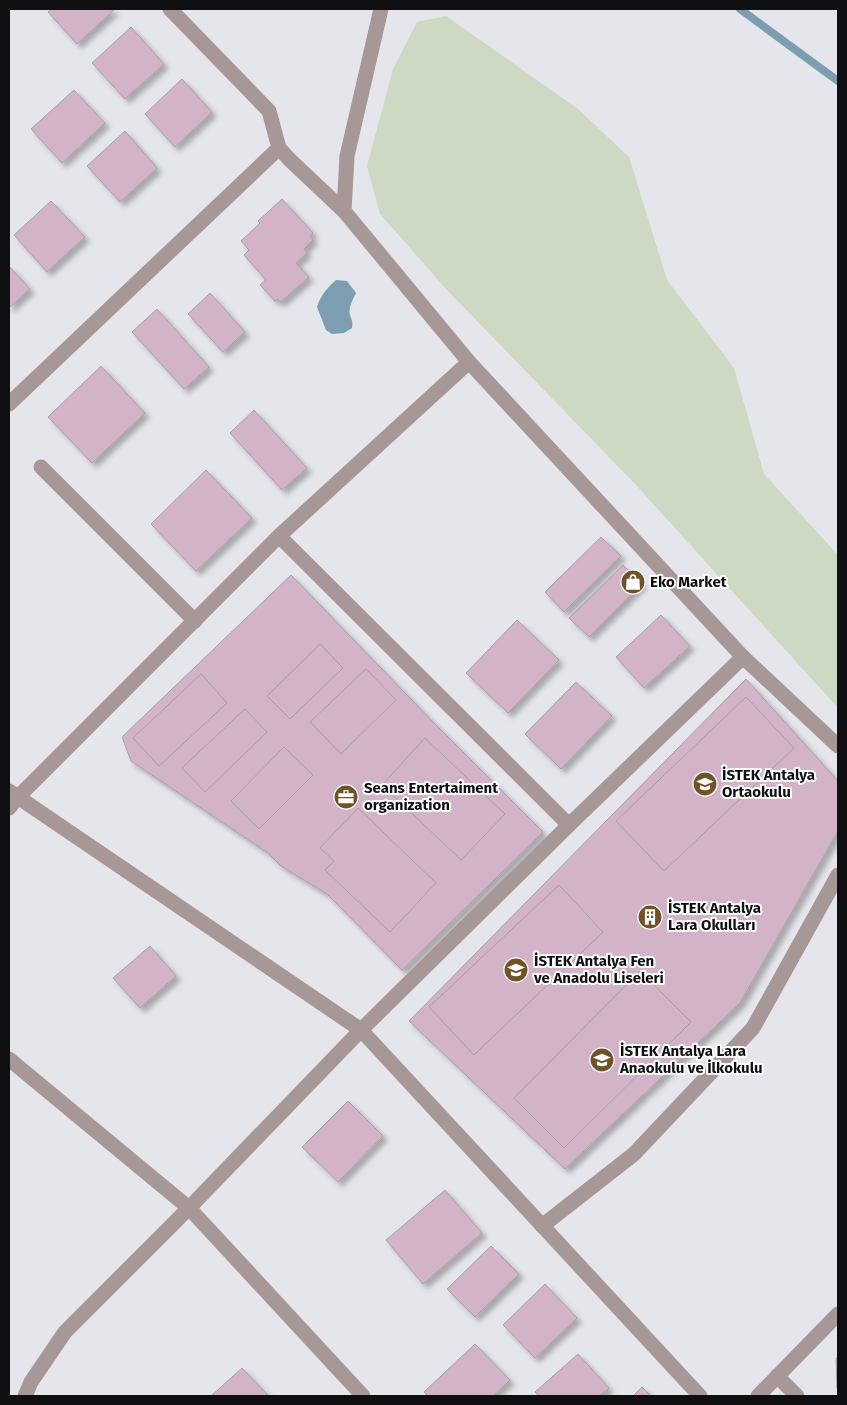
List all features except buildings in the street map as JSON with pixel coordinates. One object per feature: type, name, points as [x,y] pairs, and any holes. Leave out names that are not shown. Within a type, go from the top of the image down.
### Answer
[{"type":"street","points":[[170,9],[269,111],[279,148],[344,211],[469,362],[743,657],[838,746]]},
{"type":"street","points":[[344,211],[346,156],[381,9]]},
{"type":"street","points":[[9,404],[279,148]]},
{"type":"street","points":[[469,362],[279,536],[195,621],[12,799],[361,1030],[700,1396]]},
{"type":"street","points":[[41,467],[195,621]]},
{"type":"street","points":[[279,536],[569,825]]},
{"type":"street","points":[[25,1396],[31,1382],[65,1332],[189,1208],[361,1030],[743,657]]},
{"type":"street","points":[[542,1226],[634,1154],[752,1028],[838,875]]},
{"type":"street","points":[[9,1058],[189,1208],[363,1396]]},
{"type":"street","points":[[758,1396],[838,1314]]},
{"type":"street","points":[[777,1376],[797,1396]]},
{"type":"green space","points":[[446,16],[578,109],[629,157],[667,280],[734,368],[764,474],[838,555],[838,708],[636,485],[448,291],[380,214],[367,166],[393,69],[417,22]]},
{"type":"water","points":[[336,280],[347,281],[356,293],[350,309],[352,328],[344,333],[332,334],[326,330],[317,307],[320,299]]},
{"type":"waterway","points":[[740,9],[838,81]]},
{"type":"place","name":"Eko Market","points":[[633,582]]},
{"type":"place","name":"İSTEK Antalya Ortaokulu","points":[[705,784]]},
{"type":"place","name":"Seans Entertaiment organization","points":[[346,797]]},
{"type":"place","name":"İSTEK Antalya Lara Okulları","points":[[650,917]]},
{"type":"place","name":"İSTEK Antalya Fen ve Anadolu Liseleri","points":[[516,970]]},
{"type":"place","name":"İSTEK Antalya Lara Anaokulu ve İlkokulu","points":[[602,1060]]}]
